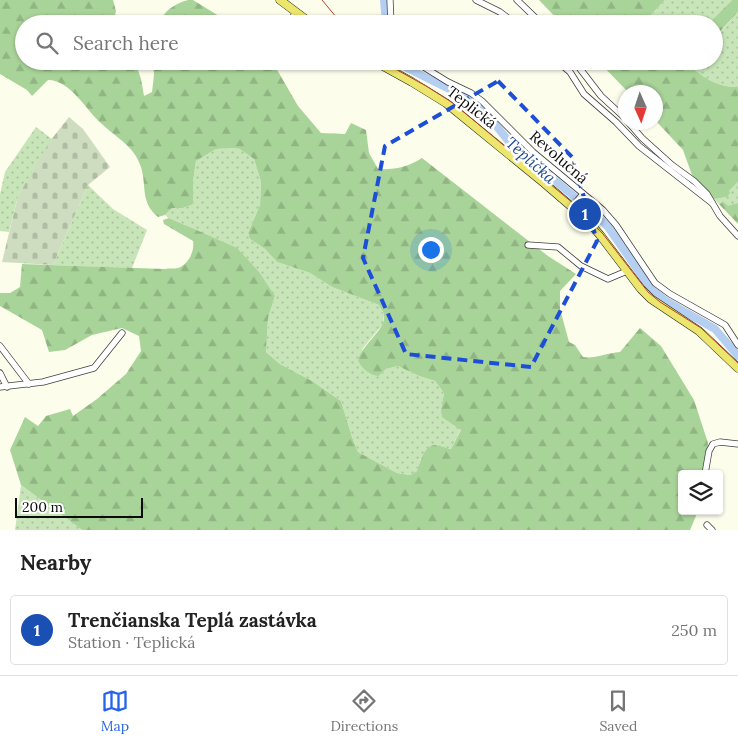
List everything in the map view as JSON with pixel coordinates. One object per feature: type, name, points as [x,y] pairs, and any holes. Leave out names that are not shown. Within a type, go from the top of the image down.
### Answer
[{"type":"main road","points":[[280,0],[300,15]]},
{"type":"main road","name":"Teplická","points":[[390,70],[446,103],[573,205],[600,235],[651,299],[699,331],[738,368]]},
{"type":"street","points":[[390,0],[391,15]]},
{"type":"street","points":[[476,0],[504,15]]},
{"type":"street","points":[[517,0],[533,15]]},
{"type":"street","name":"Revolučná","points":[[430,70],[482,100],[533,152],[582,195],[603,210],[616,225],[655,283],[670,294],[725,325],[738,345]]},
{"type":"street","points":[[568,70],[584,94],[616,122],[639,146],[712,203]]},
{"type":"street","points":[[581,70],[601,96],[618,112]]},
{"type":"street","points":[[635,130],[672,165],[694,181],[706,194],[720,216],[738,236]]},
{"type":"street","points":[[573,205],[582,195]]},
{"type":"street","points":[[528,245],[558,247],[581,266],[608,279],[627,270]]},
{"type":"street","points":[[0,387],[29,384],[94,368],[122,333]]},
{"type":"street","points":[[0,346],[29,384]]},
{"type":"street","points":[[0,373],[7,387]]},
{"type":"street","points":[[706,470],[709,451],[713,444],[720,442],[738,444]]},
{"type":"street","points":[[707,525],[712,530]]},
{"type":"highlighted area","points":[[498,81],[572,157],[597,241],[531,367],[406,354],[363,258],[385,146]]},
{"type":"green space","points":[[0,0],[113,0],[115,15],[15,15],[15,70],[138,70],[144,96],[152,92],[154,70],[277,70],[298,106],[321,133],[345,134],[351,123],[366,130],[369,153],[378,169],[401,167],[412,164],[422,158],[548,256],[576,274],[560,291],[560,309],[569,342],[575,345],[583,357],[620,352],[640,328],[661,346],[694,400],[708,443],[705,470],[678,470],[678,515],[696,515],[690,530],[82,530],[21,485],[10,450],[25,417],[38,426],[46,416],[70,409],[73,416],[97,399],[126,374],[141,351],[139,336],[122,328],[92,335],[65,350],[49,352],[42,330],[0,306],[0,293],[10,293],[20,287],[22,264],[178,268],[185,264],[190,257],[193,241],[164,224],[163,220],[169,218],[237,248],[259,272],[275,296],[268,318],[266,352],[280,364],[312,381],[341,401],[358,452],[397,473],[410,475],[417,471],[428,448],[438,445],[451,449],[461,430],[442,417],[441,409],[444,393],[435,381],[398,366],[386,369],[379,376],[372,375],[358,361],[360,355],[384,321],[384,315],[379,305],[332,287],[310,273],[277,262],[265,249],[250,239],[248,233],[260,205],[261,182],[254,159],[238,148],[216,149],[196,161],[193,182],[193,204],[183,208],[172,208],[165,215],[158,217],[146,200],[143,174],[138,160],[125,143],[97,119],[64,85],[48,80],[32,96],[27,90],[0,74]]},
{"type":"green space","points":[[193,0],[217,15],[164,15],[178,3]]},
{"type":"green space","points":[[539,0],[665,0],[651,15],[553,15]]},
{"type":"green space","points":[[665,0],[732,0],[717,15],[651,15]]},
{"type":"green space","points":[[732,0],[738,0],[738,12],[723,28],[723,15],[717,15]]},
{"type":"green space","points":[[738,12],[738,87],[724,86],[695,70],[723,70],[723,29]]},
{"type":"green space","points":[[607,70],[696,70],[718,84],[738,87],[738,182],[729,191],[730,193],[727,197],[714,199],[692,175],[683,150],[663,129],[663,85],[621,85]]},
{"type":"green space","points":[[69,117],[83,129],[110,167],[88,185],[53,265],[2,262],[18,196],[50,141]]},
{"type":"green space","points":[[36,127],[52,139],[18,196],[9,232],[0,231],[0,194],[5,172]]},
{"type":"green space","points":[[238,148],[254,159],[261,182],[260,205],[248,233],[250,239],[265,249],[277,262],[310,273],[332,287],[379,305],[384,315],[383,324],[363,348],[358,361],[367,372],[379,376],[386,369],[398,366],[435,381],[444,393],[441,409],[461,429],[451,449],[435,445],[421,458],[417,471],[410,475],[397,473],[358,452],[341,401],[312,381],[280,364],[266,352],[268,318],[275,296],[185,225],[165,215],[172,208],[183,208],[193,203],[196,161],[216,149]]},
{"type":"green space","points":[[738,182],[738,203],[728,207],[724,202],[719,204],[714,199],[727,197],[729,191]]},
{"type":"green space","points":[[88,185],[113,209],[147,230],[132,268],[53,265]]},
{"type":"green space","points":[[724,202],[728,206],[738,203],[738,224],[719,204]]},
{"type":"green space","points":[[21,485],[82,530],[15,530]]},
{"type":"waterway","name":"Teplička","points":[[384,0],[385,15]]},
{"type":"waterway","name":"Teplička","points":[[411,70],[477,105],[486,113],[510,143],[608,227],[651,289],[666,301],[715,329],[738,356]]},
{"type":"railway","points":[[322,0],[334,15]]},
{"type":"railway","points":[[397,70],[453,103],[574,204],[603,234],[648,292],[660,302],[701,328],[738,363]]},
{"type":"place","name":"Trenčianska Teplá zastávka","points":[[585,214]]}]
